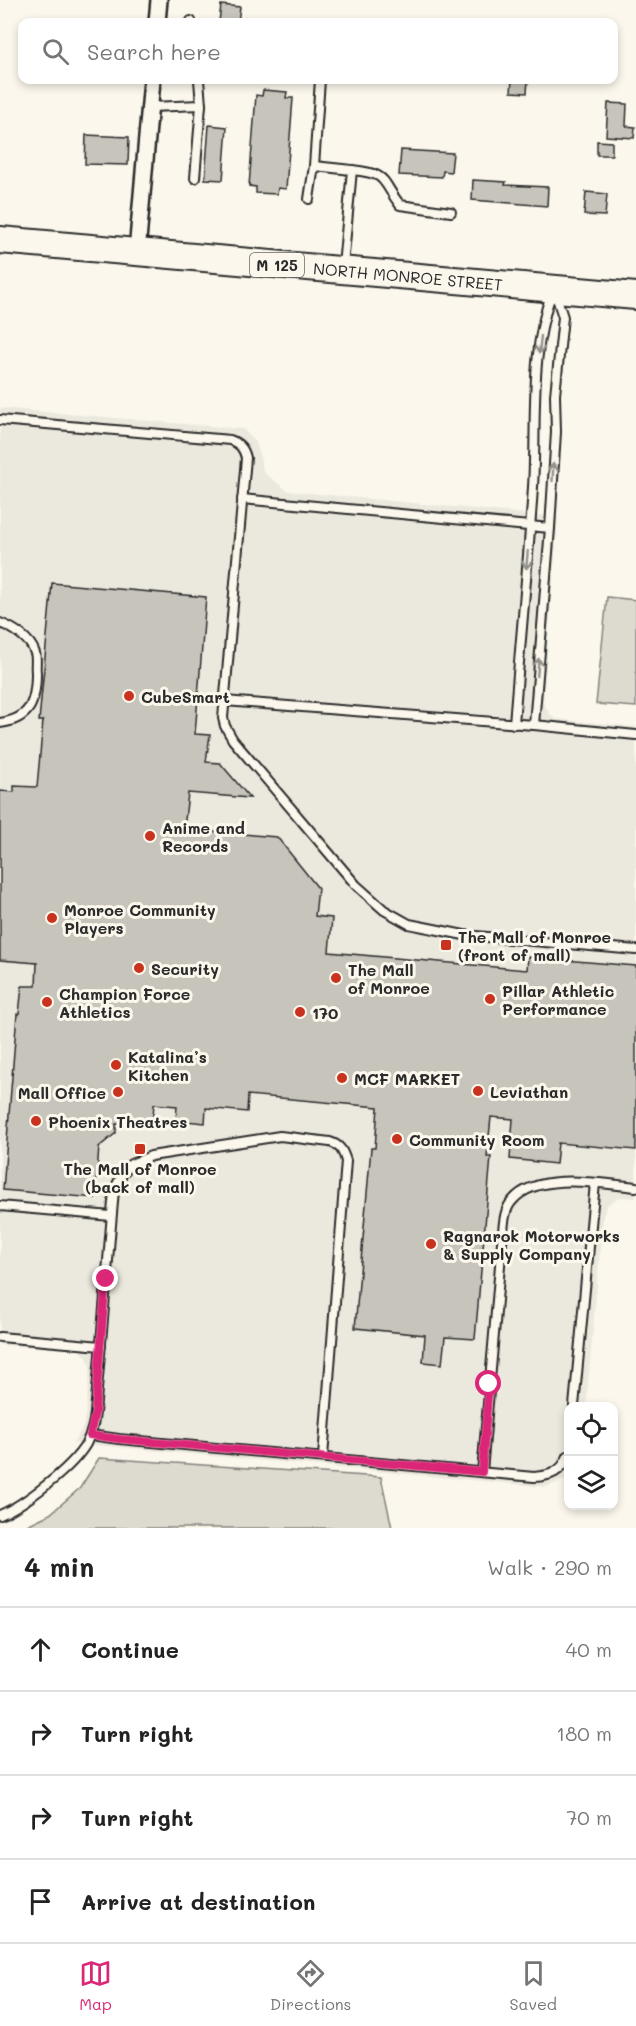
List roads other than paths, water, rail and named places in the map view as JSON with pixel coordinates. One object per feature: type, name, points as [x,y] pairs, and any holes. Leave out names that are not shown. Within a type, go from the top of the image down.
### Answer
[{"type":"main road","name":"NORTH MONROE STREET","points":[[0,240],[636,296]]},
{"type":"street","points":[[158,18],[159,0]]},
{"type":"street","points":[[137,252],[152,84]]},
{"type":"lane","points":[[195,178],[201,105],[199,84]]},
{"type":"lane","points":[[309,199],[314,166],[320,84]]},
{"type":"lane","points":[[150,107],[201,105]]},
{"type":"lane","points":[[314,166],[373,172],[384,178],[400,205],[451,212]]},
{"type":"lane","points":[[343,271],[352,170]]},
{"type":"lane","points":[[514,724],[530,526],[536,388],[543,316],[554,288]]},
{"type":"lane","points":[[534,725],[550,528],[556,432],[555,395],[563,317],[554,288]]},
{"type":"lane","points":[[0,420],[230,440],[238,443],[246,458],[223,718],[233,740],[356,885],[384,910],[397,918],[424,928],[464,934],[636,950]]},
{"type":"lane","points":[[242,499],[550,528]]},
{"type":"lane","points":[[0,623],[22,635],[35,653],[36,678],[33,704],[16,721],[0,723]]},
{"type":"lane","points":[[224,701],[636,735]]},
{"type":"lane","points":[[0,1515],[42,1488],[80,1452],[90,1435],[95,1413],[114,1190],[131,1164],[151,1156],[280,1136],[330,1142],[341,1149],[346,1161],[323,1457]]},
{"type":"lane","points":[[482,1472],[506,1213],[513,1200],[533,1188],[563,1182],[636,1187]]},
{"type":"lane","points":[[574,1402],[595,1183]]},
{"type":"lane","points":[[0,1206],[111,1216]]},
{"type":"lane","points":[[0,1337],[101,1346]]},
{"type":"lane","points":[[90,1435],[545,1476],[558,1471],[564,1464]]},
{"type":"place","name":"CubeSmart","points":[[129,696]]},
{"type":"place","name":"Anime and Records","points":[[150,836]]},
{"type":"place","name":"Monroe Community Players","points":[[52,918]]},
{"type":"place","name":"The Mall of Monroe (front of mall)","points":[[446,945]]},
{"type":"place","name":"Security","points":[[139,968]]},
{"type":"place","name":"The Mall of Monroe","points":[[336,978]]},
{"type":"place","name":"Pillar Athletic Performance","points":[[490,999]]},
{"type":"place","name":"Champion Force Athletics","points":[[47,1002]]},
{"type":"place","name":"170","points":[[300,1012]]},
{"type":"place","name":"Katalina’s Kitchen","points":[[116,1065]]},
{"type":"place","name":"MCF MARKET","points":[[342,1078]]},
{"type":"place","name":"Leviathan","points":[[478,1091]]},
{"type":"place","name":"Mall Office","points":[[118,1092]]},
{"type":"place","name":"Phoenix Theatres","points":[[36,1121]]},
{"type":"place","name":"Community Room","points":[[397,1139]]},
{"type":"place","name":"The Mall of Monroe (back of mall)","points":[[140,1149]]},
{"type":"place","name":"Ragnarok Motorworks & Supply Company","points":[[431,1244]]}]
